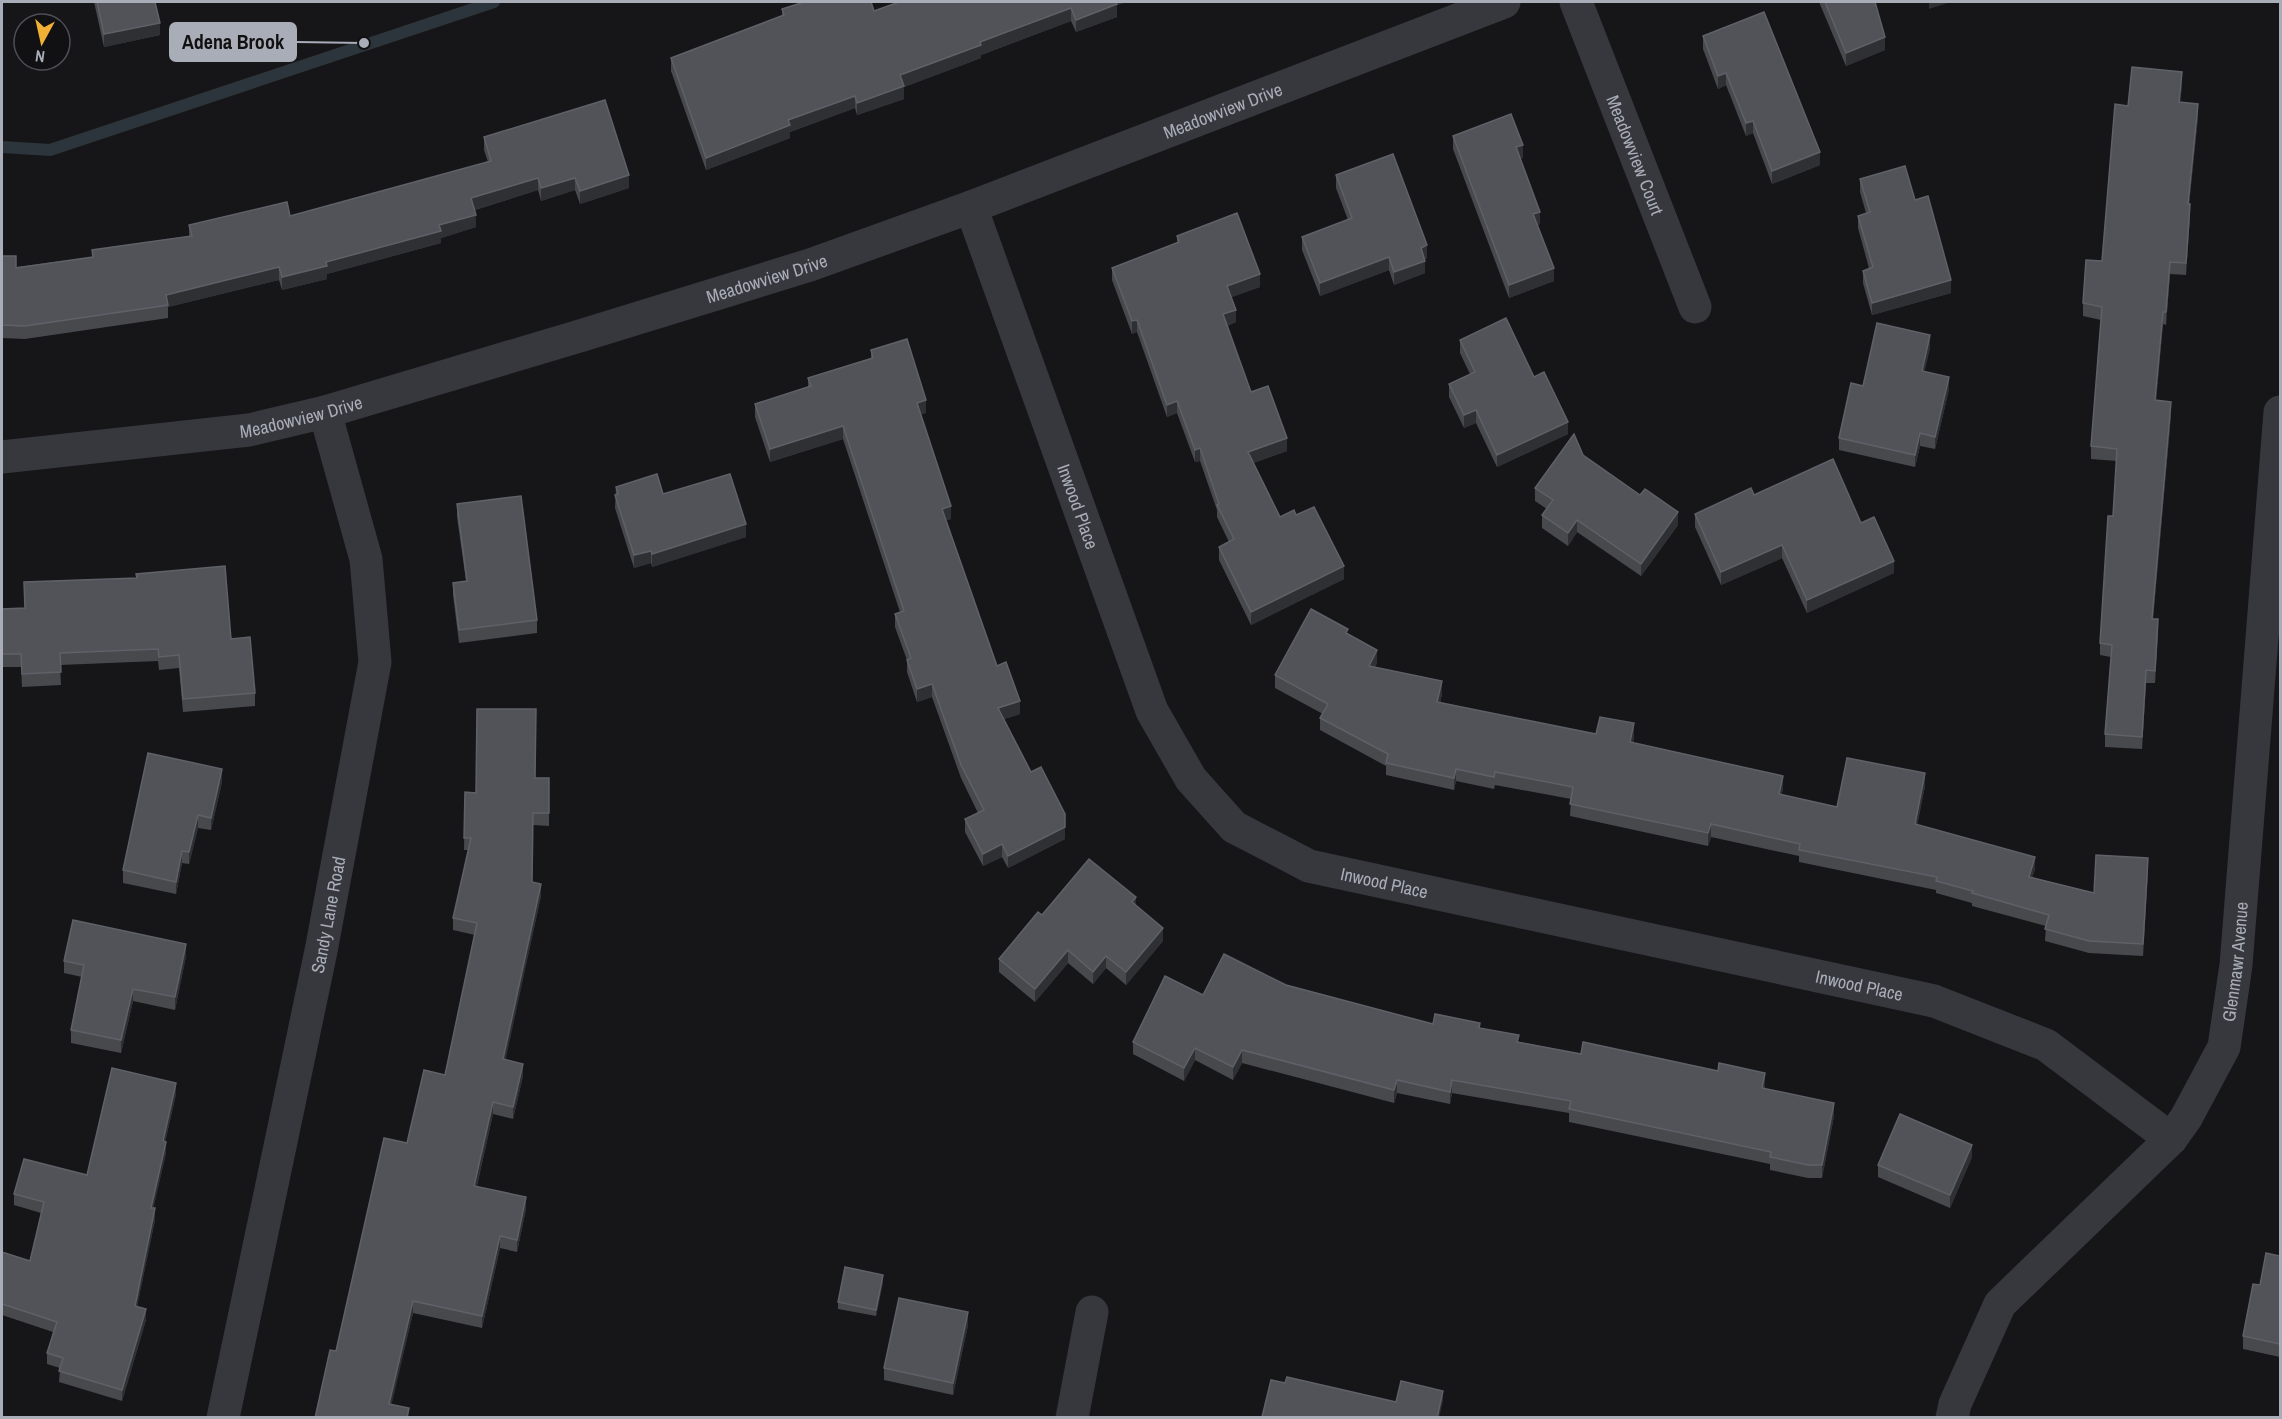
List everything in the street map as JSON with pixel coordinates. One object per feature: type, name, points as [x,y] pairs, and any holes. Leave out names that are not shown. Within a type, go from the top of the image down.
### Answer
[{"type":"street","name":"Meadowview Drive","points":[[2,457],[249,430],[325,412],[810,265],[971,207],[1504,2]]},
{"type":"street","name":"Meadowview Court","points":[[1576,2],[1695,307]]},
{"type":"street","name":"Inwood Place","points":[[971,207],[1152,711],[1191,779],[1234,827],[1309,867],[1934,1001],[2046,1045],[2171,1139]]},
{"type":"street","name":"Sandy Lane Road","points":[[223,1418],[323,939],[375,662],[366,559],[325,412]]},
{"type":"street","name":"Glenmawr Avenue","points":[[1952,1418],[1955,1404],[2000,1304],[2171,1139],[2186,1118],[2224,1047],[2237,954],[2280,412]]},
{"type":"street","points":[[1072,1418],[1092,1312]]},
{"type":"building","points":[[97,2],[155,2],[160,23],[104,34]]},
{"type":"building","points":[[804,2],[871,2],[874,11],[899,2],[1116,2],[1117,4],[1076,20],[1071,8],[980,42],[981,45],[900,75],[904,86],[857,103],[855,96],[788,120],[790,125],[706,158],[671,58],[784,15],[782,9]]},
{"type":"building","points":[[1825,2],[1875,2],[1885,37],[1846,53]]},
{"type":"building","points":[[1764,12],[1820,152],[1772,171],[1753,121],[1746,123],[1726,73],[1718,76],[1703,36]]},
{"type":"building","points":[[2132,67],[2182,72],[2179,102],[2198,104],[2188,204],[2190,204],[2186,263],[2170,262],[2155,400],[2171,402],[2152,619],[2158,619],[2155,671],[2146,670],[2142,737],[2105,734],[2112,645],[2100,643],[2108,516],[2113,516],[2117,449],[2091,446],[2102,307],[2083,303],[2086,260],[2102,261],[2115,104],[2128,106]]},
{"type":"building","points":[[605,100],[629,175],[580,191],[575,178],[541,188],[538,178],[471,198],[476,215],[439,225],[441,231],[326,262],[327,266],[282,277],[279,267],[166,295],[168,305],[25,326],[2,325],[2,256],[16,256],[16,268],[93,257],[92,250],[192,236],[189,225],[287,202],[290,216],[491,161],[484,137]]},
{"type":"building","points":[[1511,114],[1523,145],[1516,147],[1540,212],[1533,214],[1554,268],[1509,285],[1453,136]]},
{"type":"building","points":[[1393,154],[1427,245],[1421,248],[1425,261],[1394,272],[1389,257],[1320,283],[1302,237],[1352,218],[1336,175]]},
{"type":"building","points":[[1905,166],[1915,200],[1928,196],[1951,280],[1872,303],[1863,271],[1873,267],[1858,216],[1870,212],[1860,179]]},
{"type":"building","points":[[1237,213],[1260,274],[1227,286],[1236,310],[1223,314],[1251,392],[1268,386],[1287,438],[1248,452],[1280,517],[1294,510],[1296,515],[1314,507],[1344,566],[1251,612],[1219,547],[1234,539],[1217,505],[1219,504],[1200,448],[1195,450],[1177,401],[1167,405],[1137,320],[1132,321],[1112,268],[1179,242],[1177,236]]},
{"type":"building","points":[[1506,318],[1534,377],[1544,372],[1568,422],[1497,455],[1476,410],[1464,415],[1449,384],[1475,372],[1460,340]]},
{"type":"building","points":[[1877,323],[1930,335],[1922,371],[1949,377],[1935,437],[1920,433],[1915,455],[1839,438],[1851,383],[1863,386]]},
{"type":"building","points":[[907,339],[926,400],[917,403],[951,506],[942,509],[997,666],[1006,662],[1020,701],[998,708],[1031,772],[1041,767],[1065,814],[1065,827],[1008,856],[1002,844],[983,854],[965,819],[984,810],[961,765],[932,684],[917,689],[907,660],[911,658],[895,614],[904,611],[843,426],[770,449],[755,404],[811,386],[808,378],[873,358],[871,350]]},
{"type":"building","points":[[1574,434],[1583,455],[1640,495],[1645,489],[1678,512],[1641,564],[1577,520],[1568,533],[1542,515],[1553,500],[1535,488]]},
{"type":"building","points":[[1833,459],[1861,523],[1874,517],[1894,561],[1807,600],[1782,545],[1721,572],[1695,514],[1751,488],[1754,495]]},
{"type":"building","points":[[657,474],[663,494],[730,474],[746,524],[652,554],[651,551],[634,555],[615,495],[618,494],[616,487]]},
{"type":"building","points":[[521,496],[537,620],[459,630],[453,583],[467,581],[457,504]]},
{"type":"building","points":[[225,566],[231,639],[250,637],[255,693],[183,699],[179,655],[159,657],[158,649],[60,653],[61,672],[22,674],[21,654],[2,654],[2,609],[25,608],[24,582],[137,578],[136,574]]},
{"type":"building","points":[[1311,609],[1348,629],[1346,633],[1377,650],[1369,666],[1442,681],[1437,702],[1596,734],[1600,717],[1634,723],[1630,742],[1783,776],[1779,794],[1837,807],[1847,758],[1925,773],[1915,824],[2035,857],[2029,877],[2094,893],[2096,855],[2148,858],[2143,944],[2089,941],[2045,929],[2049,915],[1936,881],[1937,877],[1799,850],[1800,844],[1711,824],[1708,833],[1570,804],[1573,787],[1495,772],[1494,777],[1456,769],[1454,778],[1386,763],[1388,754],[1320,718],[1328,704],[1275,675]]},
{"type":"building","points":[[477,709],[536,709],[535,778],[549,778],[549,813],[533,813],[532,882],[541,884],[503,1059],[523,1064],[513,1107],[493,1102],[474,1186],[526,1197],[517,1240],[500,1236],[482,1316],[413,1301],[389,1404],[409,1408],[407,1418],[315,1418],[330,1350],[336,1351],[384,1138],[407,1143],[424,1070],[445,1075],[477,923],[453,918],[471,838],[464,838],[465,792],[476,793]]},
{"type":"building","points":[[148,753],[222,769],[211,818],[198,815],[189,852],[182,851],[176,882],[123,870]]},
{"type":"building","points":[[1089,859],[1136,897],[1132,902],[1163,928],[1126,972],[1106,956],[1093,972],[1068,950],[1035,989],[999,959],[1038,912],[1042,915]]},
{"type":"building","points":[[73,920],[186,944],[175,997],[133,989],[121,1040],[71,1030],[84,965],[64,961]]},
{"type":"building","points":[[1224,954],[1286,985],[1433,1024],[1435,1014],[1480,1023],[1479,1028],[1519,1035],[1517,1042],[1581,1054],[1583,1042],[1718,1071],[1719,1063],[1765,1073],[1762,1088],[1834,1103],[1822,1165],[1808,1165],[1770,1157],[1771,1152],[1569,1109],[1571,1101],[1452,1080],[1450,1092],[1397,1080],[1394,1090],[1242,1050],[1233,1067],[1195,1048],[1184,1068],[1133,1042],[1165,976],[1203,995]]},
{"type":"building","points":[[112,1068],[176,1083],[163,1141],[166,1142],[151,1208],[155,1208],[135,1306],[146,1309],[122,1390],[59,1371],[63,1358],[47,1353],[57,1322],[2,1304],[2,1252],[30,1261],[44,1202],[14,1194],[24,1159],[87,1175]]},
{"type":"building","points":[[1900,1114],[1972,1145],[1950,1195],[1878,1165]]},
{"type":"building","points":[[2266,1253],[2280,1256],[2280,1344],[2243,1336],[2253,1284],[2260,1285]]},
{"type":"building","points":[[845,1267],[883,1275],[876,1310],[838,1302]]},
{"type":"building","points":[[899,1298],[968,1312],[953,1383],[884,1368]]},
{"type":"building","points":[[1287,1377],[1396,1402],[1401,1381],[1443,1391],[1437,1418],[1262,1417],[1271,1380],[1285,1383]]},
{"type":"waterway","points":[[2,147],[50,150],[494,2]]},
{"type":"place","name":"Adena Brook","points":[[364,43]]}]
